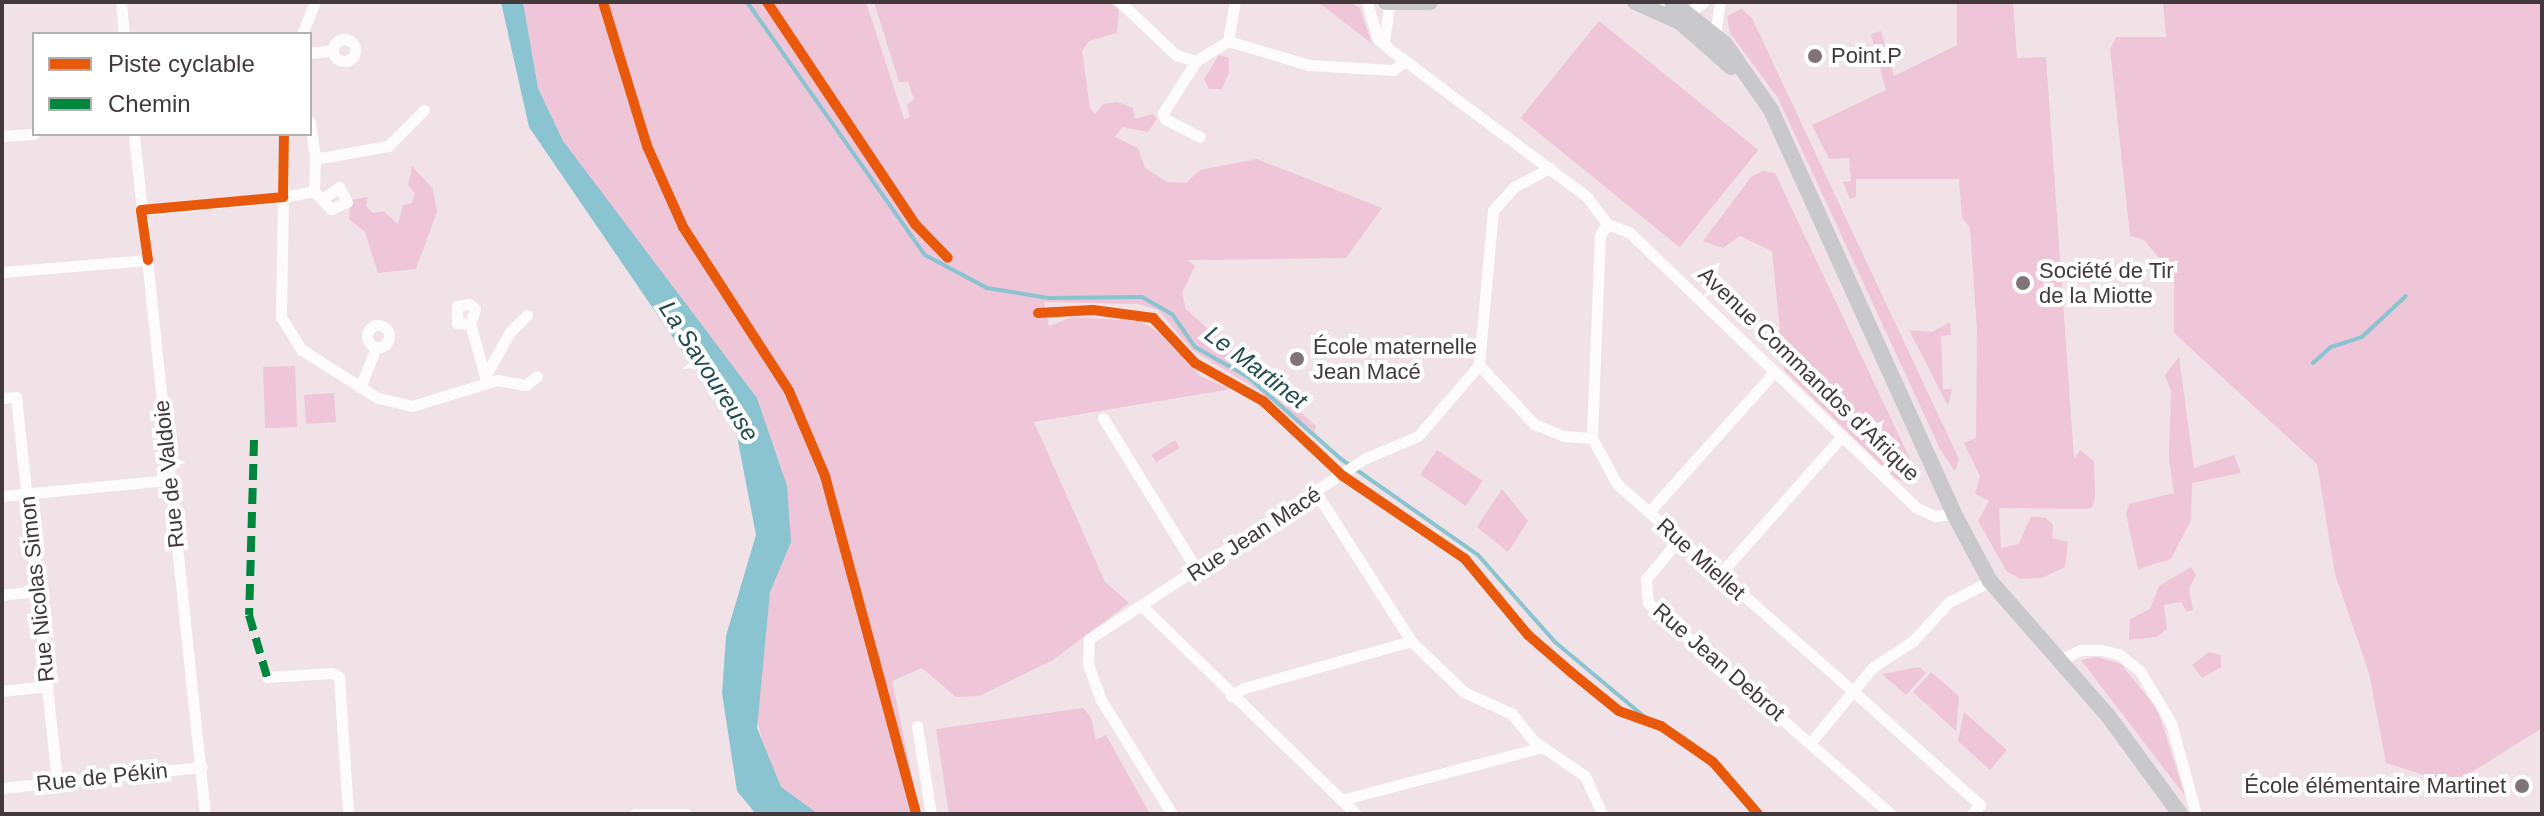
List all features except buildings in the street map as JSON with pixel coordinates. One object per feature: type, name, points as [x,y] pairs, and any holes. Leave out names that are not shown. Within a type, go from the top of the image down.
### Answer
[{"type":"main road","points":[[1389,4],[1430,2]]},
{"type":"main road","points":[[1635,2],[1680,22],[1717,51],[1748,88],[1797,173]]},
{"type":"main road","points":[[1672,2],[1705,21],[1757,85],[1954,514],[1990,581],[2109,717],[2180,814]]},
{"type":"street","points":[[121,2],[124,32]]},
{"type":"street","points":[[303,32],[315,2]]},
{"type":"street","points":[[1120,2],[1176,55],[1196,61]]},
{"type":"street","points":[[1200,137],[1165,119],[1163,113],[1196,61],[1228,41],[1235,2]]},
{"type":"street","points":[[1367,2],[1372,27],[1384,42]]},
{"type":"street","points":[[1657,2],[1705,21]]},
{"type":"street","points":[[1704,2],[1705,21]]},
{"type":"street","points":[[1705,21],[1720,2]]},
{"type":"street","points":[[1384,42],[1389,4]]},
{"type":"street","points":[[1228,41],[1309,65],[1393,70],[1405,61]]},
{"type":"street","name":"Avenue Commandos d'Afrique","points":[[1384,42],[1587,197],[1607,224],[1630,233],[1917,508],[1935,516],[1954,514]]},
{"type":"street","points":[[312,53],[333,50]]},
{"type":"street","points":[[315,159],[388,146],[424,110]]},
{"type":"street","points":[[2,136],[32,134]]},
{"type":"street","name":"Rue de Valdoie","points":[[134,136],[205,814]]},
{"type":"street","points":[[284,136],[281,317],[302,350],[360,388],[412,406],[486,380],[526,385],[537,376]]},
{"type":"street","points":[[141,210],[320,194],[312,136]]},
{"type":"street","points":[[1550,168],[1514,187],[1493,210],[1479,365],[1534,424],[1564,436],[1592,438],[1600,235],[1607,224]]},
{"type":"street","points":[[2,272],[148,260]]},
{"type":"street","points":[[486,380],[510,332],[527,315]]},
{"type":"street","points":[[470,324],[486,380]]},
{"type":"street","points":[[360,388],[376,347]]},
{"type":"street","name":"Rue Jean Macé","points":[[1172,814],[1101,700],[1087,659],[1089,639],[1198,572],[1358,464],[1418,436],[1479,365]]},
{"type":"street","points":[[1649,512],[1774,372]]},
{"type":"street","name":"Rue Nicolas Simon","points":[[2,398],[16,397],[57,782]]},
{"type":"street","points":[[1103,418],[1157,496],[1198,572]]},
{"type":"street","points":[[1721,573],[1842,436]]},
{"type":"street","name":"Rue Miellet","points":[[1592,438],[1617,484],[1853,691]]},
{"type":"street","points":[[2,496],[169,480]]},
{"type":"street","points":[[1317,494],[1411,641],[1464,692],[1512,714],[1543,747],[1585,776],[1602,814]]},
{"type":"street","name":"Rue Jean Debrot","points":[[1680,538],[1646,579],[1648,603],[1891,814]]},
{"type":"street","points":[[1811,742],[1873,667],[1913,641],[1949,602],[1990,581]]},
{"type":"street","points":[[2,595],[37,591]]},
{"type":"street","points":[[1138,607],[1356,814]]},
{"type":"street","points":[[1231,696],[1244,688],[1411,641]]},
{"type":"street","points":[[2058,661],[2081,650],[2101,650],[2119,654],[2140,671],[2171,723],[2196,814]]},
{"type":"street","points":[[267,677],[332,673],[339,677],[348,814]]},
{"type":"street","points":[[2,691],[48,686]]},
{"type":"street","points":[[1853,691],[1976,810],[1990,814]]},
{"type":"street","points":[[917,726],[931,814]]},
{"type":"street","points":[[1341,800],[1543,747]]},
{"type":"street","name":"Rue de Pékin","points":[[2,788],[202,767]]},
{"type":"street","points":[[635,814],[686,814]]},
{"type":"shaded area","points":[[523,2],[866,2],[904,119],[910,117],[907,105],[914,99],[908,82],[899,82],[874,2],[1109,2],[1119,10],[1117,33],[1089,41],[1082,51],[1090,108],[1095,114],[1103,104],[1118,102],[1133,108],[1135,119],[1153,114],[1157,119],[1148,132],[1122,127],[1115,137],[1138,148],[1145,168],[1167,182],[1186,183],[1200,170],[1257,159],[1382,208],[1346,258],[1187,260],[1195,266],[1182,293],[1186,309],[1316,426],[1313,437],[1258,390],[1192,350],[1158,310],[1138,304],[1044,302],[1049,326],[1072,317],[1140,321],[1158,332],[1200,376],[1231,389],[1034,422],[1105,582],[1129,603],[1053,660],[979,696],[956,697],[922,668],[892,681],[920,814],[810,814],[773,780],[756,717],[772,459],[563,141],[538,88]]},
{"type":"shaded area","points":[[1318,2],[1349,2],[1360,8],[1372,44]]},
{"type":"shaded area","points":[[1957,2],[2013,2],[2017,58],[2046,57],[2074,459],[2080,450],[2094,461],[2095,499],[2092,508],[2085,509],[1999,508],[2001,548],[2019,544],[2031,516],[2046,518],[2053,525],[2052,538],[2068,542],[2065,567],[2042,578],[2021,579],[2007,572],[1978,521],[1989,501],[1975,494],[1980,476],[1964,443],[1976,438],[1977,330],[1970,228],[1962,218],[1959,179],[1856,179],[1856,197],[1850,199],[1843,182],[1851,181],[1849,158],[1829,159],[1812,125],[1886,90],[1871,34],[1881,31],[1894,76],[1957,45]]},
{"type":"shaded area","points":[[2163,2],[2542,2],[2542,728],[2453,784],[2386,763],[2369,673],[2335,574],[2317,464],[2174,333],[2174,276],[2144,240],[2130,236],[2110,49],[2116,37],[2166,37]]},
{"type":"shaded area","points":[[1742,9],[1752,18],[1959,459],[1955,471],[1940,449],[1778,98],[1730,33],[1727,16]]},
{"type":"shaded area","points":[[1599,21],[1758,150],[1680,247],[1520,118]]},
{"type":"shaded area","points":[[1219,55],[1229,58],[1229,72],[1222,89],[1209,89],[1204,79]]},
{"type":"shaded area","points":[[412,166],[433,189],[437,212],[416,269],[378,273],[365,232],[349,219],[351,200],[368,197],[366,206],[373,213],[383,211],[398,224],[403,205],[412,203],[415,193],[408,186]]},
{"type":"shaded area","points":[[1763,171],[1775,173],[1919,478],[1911,485],[1895,478],[1784,370],[1772,251],[1740,236],[1723,248],[1703,241],[1752,176]]},
{"type":"shaded area","points":[[1950,322],[1951,335],[1941,336],[1943,389],[1952,389],[1948,406],[1909,330],[1932,332]]},
{"type":"shaded area","points":[[2179,357],[2194,468],[2234,455],[2241,473],[2192,483],[2191,520],[2171,559],[2138,569],[2126,514],[2129,504],[2174,493],[2169,458],[2171,391],[2165,375]]},
{"type":"shaded area","points":[[295,366],[297,427],[265,428],[263,367]]},
{"type":"shaded area","points":[[334,393],[336,422],[306,424],[304,395]]},
{"type":"shaded area","points":[[1175,440],[1180,448],[1156,462],[1151,455]]},
{"type":"shaded area","points":[[1437,450],[1483,481],[1466,506],[1420,475]]},
{"type":"shaded area","points":[[1502,489],[1528,521],[1508,552],[1477,527]]},
{"type":"shaded area","points":[[2191,567],[2196,575],[2189,589],[2193,610],[2187,612],[2181,602],[2164,605],[2167,629],[2157,637],[2129,640],[2130,619],[2150,609],[2159,586]]},
{"type":"shaded area","points":[[2209,652],[2221,655],[2221,667],[2202,678],[2192,665]]},
{"type":"shaded area","points":[[2097,657],[2121,664],[2158,710],[2185,796],[2081,660]]},
{"type":"shaded area","points":[[1919,667],[1926,673],[1906,695],[1882,674]]},
{"type":"shaded area","points":[[1931,672],[1959,696],[1956,731],[1913,692]]},
{"type":"shaded area","points":[[1083,708],[1091,717],[1096,740],[1106,735],[1150,814],[949,814],[936,729]]},
{"type":"shaded area","points":[[1964,712],[2007,750],[1990,770],[1958,741]]},
{"type":"water","name":"La Savoureuse","points":[[501,2],[523,2],[538,88],[563,141],[757,398],[787,486],[791,542],[770,592],[757,728],[781,787],[818,814],[756,814],[737,791],[722,693],[726,636],[756,535],[732,410],[687,358],[529,127]]},
{"type":"waterway","name":"Le Martinet","points":[[747,2],[925,255],[987,288],[1048,298],[1142,297],[1172,314],[1195,347],[1248,377],[1341,459],[1478,555],[1555,642],[1647,719]]},
{"type":"waterway","points":[[2313,363],[2331,347],[2362,337],[2406,296]]},
{"type":"marked path","points":[[254,440],[249,615],[267,677]]},
{"type":"cycle path","points":[[603,2],[647,146],[683,227],[789,391],[825,476],[916,814]]},
{"type":"cycle path","points":[[767,2],[915,224],[948,258]]},
{"type":"cycle path","points":[[148,260],[141,210],[283,197],[284,136]]},
{"type":"cycle path","points":[[1038,313],[1093,310],[1153,318],[1195,363],[1263,401],[1343,476],[1465,559],[1528,635],[1619,711],[1661,726],[1713,762],[1758,814]]},
{"type":"place","name":"Point.P","points":[[1815,56]]},
{"type":"place","name":"Société de Tir de la Miotte","points":[[2023,283]]},
{"type":"place","name":"École maternelle Jean Macé","points":[[1297,359]]},
{"type":"place","name":"École élémentaire Martinet","points":[[2522,786]]}]
